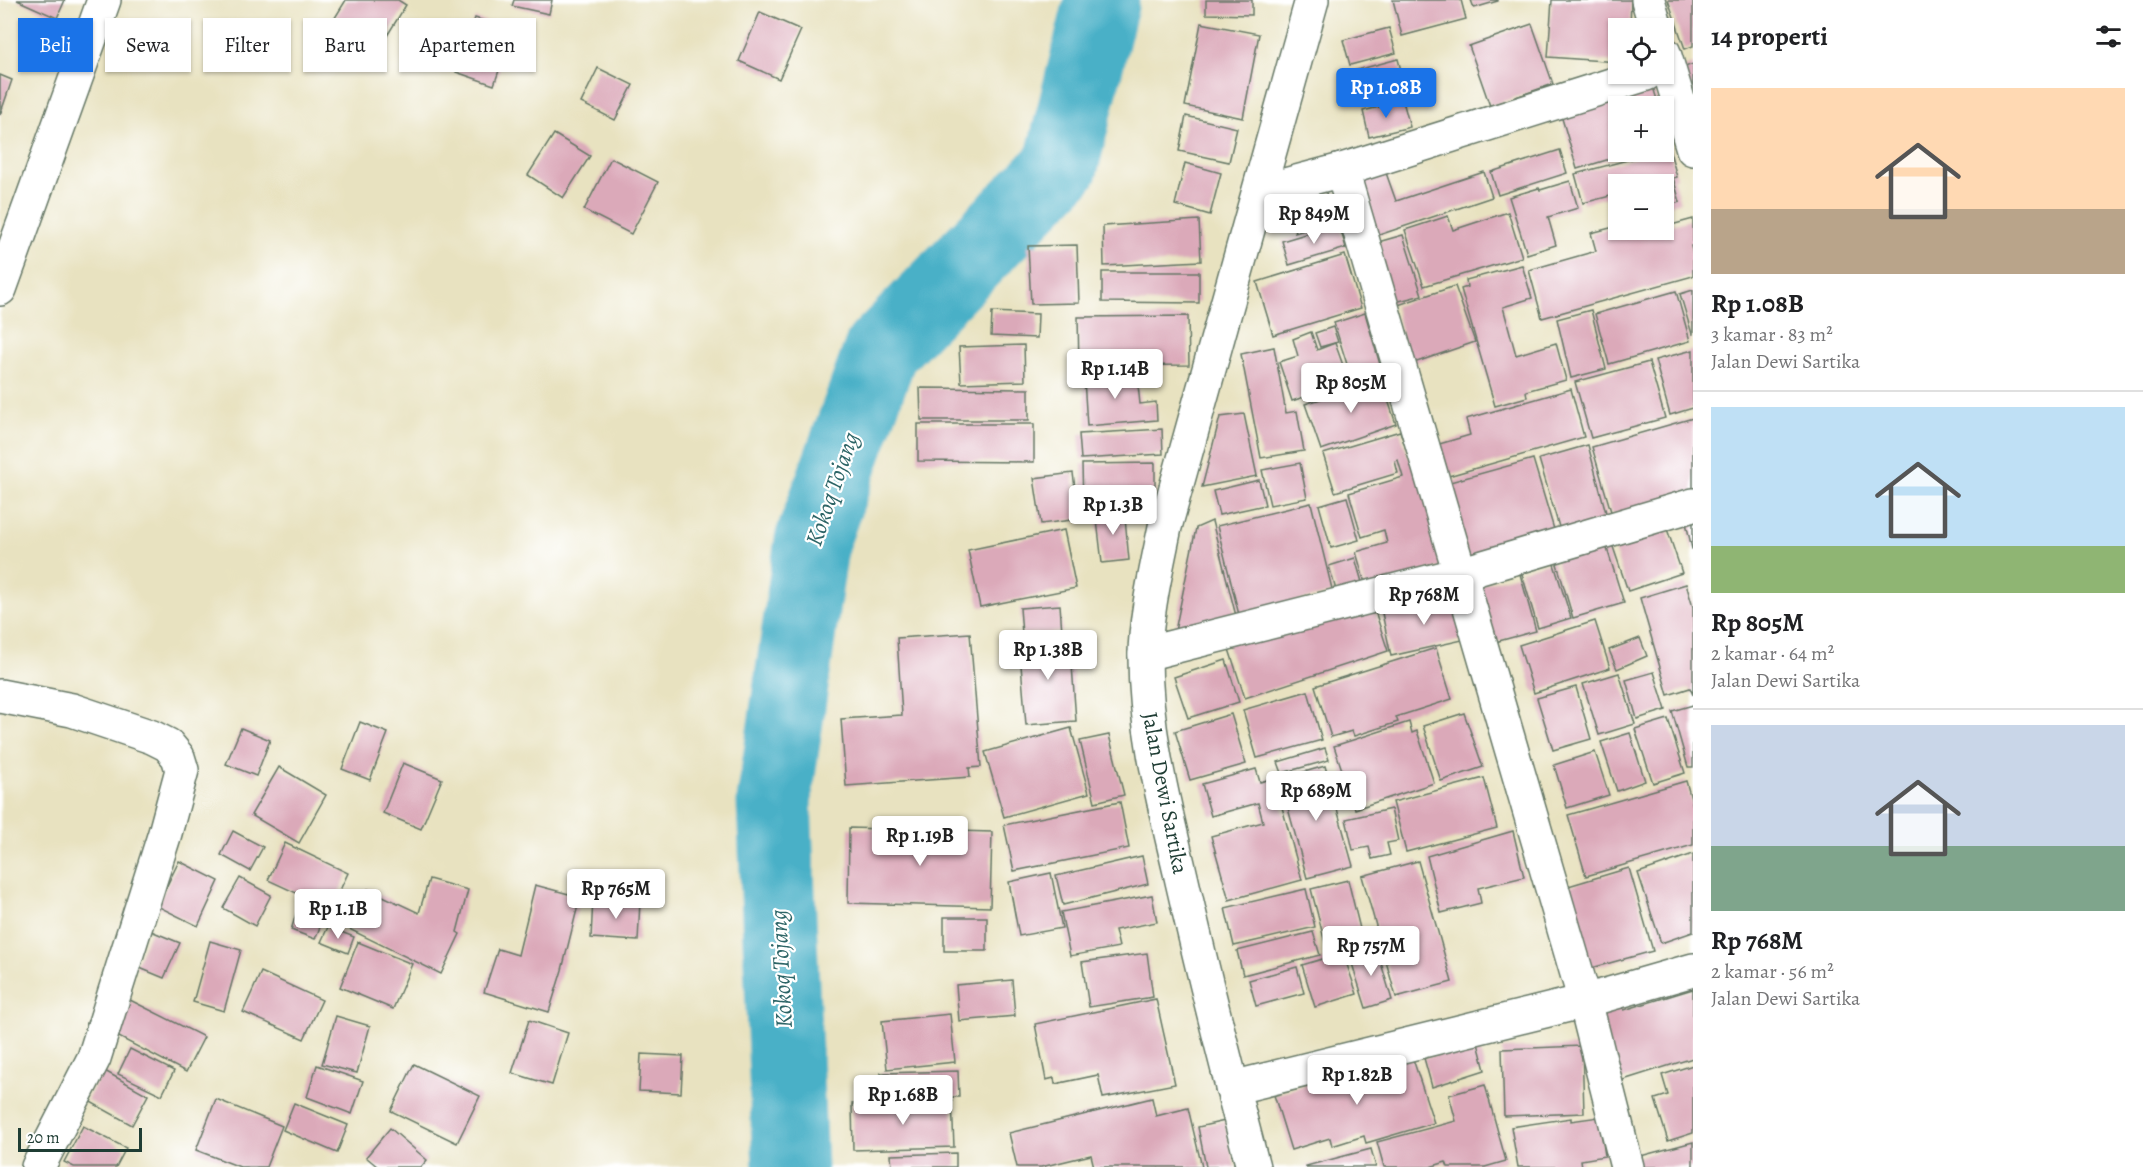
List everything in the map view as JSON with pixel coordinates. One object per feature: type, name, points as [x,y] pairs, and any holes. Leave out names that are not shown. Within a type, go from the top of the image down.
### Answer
[{"type":"street","points":[[0,289],[104,0]]},
{"type":"street","name":"Jalan Dewi Sartika","points":[[1253,1167],[1232,1088],[1155,762],[1146,705],[1145,654],[1153,586],[1165,527],[1312,0]]},
{"type":"street","points":[[1648,0],[1653,18]]},
{"type":"street","points":[[1259,192],[1342,170],[1608,83]]},
{"type":"street","points":[[1673,84],[1693,149]]},
{"type":"street","points":[[1342,170],[1585,1001],[1627,1167]]},
{"type":"street","points":[[1145,654],[1460,574],[1693,505]]},
{"type":"street","points":[[0,696],[72,710],[152,737],[168,745],[178,757],[182,770],[165,833],[94,1058],[38,1167]]},
{"type":"street","points":[[1232,1088],[1585,1001],[1693,970]]},
{"type":"building","points":[[17,0],[65,0],[57,18]]},
{"type":"building","points":[[346,0],[398,0],[406,5],[387,36],[387,18],[335,18]]},
{"type":"building","points":[[514,0],[552,0],[549,14],[512,6]]},
{"type":"building","points":[[1206,0],[1252,0],[1252,15],[1206,14]]},
{"type":"building","points":[[1393,0],[1461,0],[1466,19],[1402,36]]},
{"type":"building","points":[[1471,0],[1498,0],[1498,1],[1474,8]]},
{"type":"building","points":[[1552,0],[1631,0],[1630,18],[1608,18],[1608,61],[1548,57]]},
{"type":"building","points":[[1668,0],[1693,0],[1693,46],[1685,49]]},
{"type":"building","points":[[760,12],[801,30],[779,79],[739,61]]},
{"type":"building","points":[[1201,23],[1259,34],[1243,118],[1185,106]]},
{"type":"building","points":[[1532,24],[1553,84],[1490,106],[1469,46]]},
{"type":"building","points":[[1389,28],[1396,53],[1350,65],[1343,40]]},
{"type":"building","points":[[1398,59],[1407,93],[1362,105],[1353,71]]},
{"type":"building","points":[[1693,64],[1693,100],[1682,68]]},
{"type":"building","points":[[598,68],[633,85],[615,120],[581,103]]},
{"type":"building","points":[[456,72],[498,72],[494,85]]},
{"type":"building","points":[[0,75],[12,80],[0,115]]},
{"type":"building","points":[[1653,87],[1656,96],[1623,96]]},
{"type":"building","points":[[1403,101],[1410,127],[1369,137],[1363,111]]},
{"type":"building","points":[[1608,101],[1608,160],[1577,169],[1561,115]]},
{"type":"building","points":[[1186,116],[1237,128],[1229,162],[1179,151]]},
{"type":"building","points":[[554,134],[590,156],[563,198],[528,175]]},
{"type":"building","points":[[1560,150],[1567,173],[1498,195],[1491,172]]},
{"type":"building","points":[[611,158],[658,182],[631,234],[584,210]]},
{"type":"building","points":[[1620,162],[1673,162],[1677,177],[1674,178],[1674,174],[1608,174],[1608,197],[1583,203],[1575,174]]},
{"type":"building","points":[[1185,163],[1221,173],[1210,215],[1175,205]]},
{"type":"building","points":[[1385,170],[1396,201],[1484,172],[1492,197],[1370,238],[1351,181]]},
{"type":"building","points":[[1322,181],[1335,220],[1295,233],[1305,186]]},
{"type":"building","points":[[1570,181],[1578,208],[1548,217],[1556,245],[1527,254],[1509,197]]},
{"type":"building","points":[[1674,181],[1680,202],[1674,204]]},
{"type":"building","points":[[1508,212],[1522,257],[1424,286],[1405,230],[1448,216],[1453,230]]},
{"type":"building","points":[[1693,219],[1693,246],[1691,246],[1693,276],[1542,318],[1529,270],[1596,251],[1591,233],[1608,229],[1608,240],[1674,240],[1674,224]]},
{"type":"building","points":[[1199,220],[1201,261],[1104,266],[1103,226]]},
{"type":"building","points":[[1339,224],[1346,248],[1289,265],[1282,241]]},
{"type":"building","points":[[1403,235],[1422,295],[1388,304],[1371,244]]},
{"type":"building","points":[[1077,245],[1079,303],[1031,304],[1028,246]]},
{"type":"building","points":[[1345,255],[1361,308],[1273,335],[1257,282]]},
{"type":"building","points":[[1522,265],[1532,298],[1503,307],[1516,355],[1556,343],[1566,380],[1526,391],[1527,397],[1495,406],[1461,289],[1467,287],[1466,280]]},
{"type":"building","points":[[1102,272],[1199,272],[1199,303],[1102,302]]},
{"type":"building","points":[[1455,286],[1475,342],[1408,365],[1395,306]]},
{"type":"building","points":[[1693,290],[1693,334],[1692,334],[1680,294]]},
{"type":"building","points":[[1676,291],[1690,341],[1609,364],[1595,314]]},
{"type":"building","points":[[1591,310],[1606,369],[1571,378],[1557,319]]},
{"type":"building","points":[[992,312],[1038,314],[1037,338],[991,336]]},
{"type":"building","points":[[1365,313],[1381,368],[1351,377],[1334,323]]},
{"type":"building","points":[[1188,316],[1189,365],[1079,366],[1078,317]]},
{"type":"building","points":[[1333,327],[1338,342],[1320,347],[1315,333]]},
{"type":"building","points":[[1311,332],[1317,350],[1335,343],[1349,382],[1292,401],[1279,362],[1298,356],[1293,339]]},
{"type":"building","points":[[1024,345],[1025,381],[961,383],[959,347]]},
{"type":"building","points":[[1274,347],[1286,413],[1297,411],[1304,451],[1261,458],[1241,354]]},
{"type":"building","points":[[1693,350],[1693,408],[1670,415],[1655,360]]},
{"type":"building","points":[[1649,362],[1665,418],[1591,438],[1575,382]]},
{"type":"building","points":[[1119,369],[1120,379],[1129,378],[1130,385],[1138,385],[1140,404],[1156,402],[1157,420],[1087,426],[1084,379],[1091,379],[1091,371]]},
{"type":"building","points":[[1381,379],[1396,424],[1321,450],[1305,404]]},
{"type":"building","points":[[920,388],[1029,389],[1029,420],[921,420]]},
{"type":"building","points":[[1571,389],[1584,437],[1445,477],[1436,445],[1470,435],[1466,419]]},
{"type":"building","points":[[1244,414],[1257,476],[1202,487],[1220,417]]},
{"type":"building","points":[[1693,418],[1693,502],[1612,515],[1592,447]]},
{"type":"building","points":[[918,424],[1034,424],[1034,462],[918,461]]},
{"type":"building","points":[[1162,429],[1163,454],[1081,459],[1079,434]]},
{"type":"building","points":[[1400,431],[1409,458],[1419,455],[1448,565],[1367,590],[1356,552],[1387,543],[1384,530],[1362,537],[1349,493],[1403,477],[1398,460],[1395,461],[1398,473],[1335,492],[1323,454]]},
{"type":"building","points":[[1588,445],[1609,524],[1562,537],[1539,459]]},
{"type":"building","points":[[1533,459],[1556,536],[1465,562],[1443,484]]},
{"type":"building","points":[[1155,463],[1155,504],[1083,505],[1082,464]]},
{"type":"building","points":[[1300,463],[1307,498],[1270,505],[1262,470]]},
{"type":"building","points":[[1073,473],[1079,519],[1041,524],[1034,478]]},
{"type":"building","points":[[1259,480],[1265,505],[1219,515],[1213,491]]},
{"type":"building","points":[[1347,497],[1359,540],[1331,548],[1319,505]]},
{"type":"building","points":[[1311,503],[1333,593],[1239,615],[1217,526]]},
{"type":"building","points":[[1124,508],[1129,560],[1102,563],[1096,512]]},
{"type":"building","points":[[1693,512],[1693,549],[1692,549],[1684,514]]},
{"type":"building","points":[[1664,520],[1682,573],[1628,591],[1610,538]]},
{"type":"building","points":[[1212,521],[1236,616],[1175,631],[1196,528]]},
{"type":"building","points":[[1064,530],[1076,588],[980,607],[968,550]]},
{"type":"building","points":[[1605,542],[1624,603],[1573,618],[1555,557]]},
{"type":"building","points":[[1355,558],[1366,596],[1340,604],[1329,566]]},
{"type":"building","points":[[1553,561],[1571,618],[1538,628],[1521,571]]},
{"type":"building","points":[[1520,574],[1536,631],[1495,642],[1479,585]]},
{"type":"building","points":[[1686,584],[1693,607],[1693,695],[1690,688],[1668,695],[1640,598]]},
{"type":"building","points":[[1457,596],[1467,639],[1391,656],[1382,613]]},
{"type":"building","points":[[1372,602],[1388,651],[1245,698],[1227,643]]},
{"type":"building","points":[[1060,605],[1062,632],[1022,634],[1020,608]]},
{"type":"building","points":[[1595,621],[1610,668],[1534,693],[1519,645]]},
{"type":"building","points":[[970,633],[981,767],[969,768],[970,777],[846,786],[841,719],[902,715],[897,638]]},
{"type":"building","points":[[1070,637],[1076,721],[1026,725],[1019,641]]},
{"type":"building","points":[[1640,638],[1647,656],[1617,669],[1609,650]]},
{"type":"building","points":[[1436,648],[1452,699],[1396,717],[1398,722],[1354,736],[1352,731],[1331,737],[1315,686]]},
{"type":"building","points":[[1226,660],[1239,702],[1188,718],[1174,677]]},
{"type":"building","points":[[1654,672],[1666,710],[1637,719],[1626,680]]},
{"type":"building","points":[[1619,673],[1635,724],[1599,735],[1583,684]]},
{"type":"building","points":[[1576,687],[1591,739],[1553,750],[1537,698]]},
{"type":"building","points":[[1308,691],[1322,740],[1257,758],[1243,710]]},
{"type":"building","points":[[1693,705],[1693,767],[1688,767],[1672,711]]},
{"type":"building","points":[[1464,713],[1483,767],[1441,781],[1423,726]]},
{"type":"building","points":[[1231,714],[1246,764],[1190,780],[1175,731]]},
{"type":"building","points":[[1668,719],[1685,773],[1653,783],[1635,729]]},
{"type":"building","points":[[360,722],[388,733],[370,780],[342,769]]},
{"type":"building","points":[[1409,722],[1412,733],[1417,731],[1434,783],[1355,809],[1334,746]]},
{"type":"building","points":[[241,728],[270,740],[256,776],[226,764]]},
{"type":"building","points":[[1071,728],[1089,793],[1004,817],[985,752]]},
{"type":"building","points":[[1630,733],[1645,781],[1617,791],[1601,742]]},
{"type":"building","points":[[1109,735],[1124,795],[1095,802],[1080,741]]},
{"type":"building","points":[[1325,748],[1329,760],[1282,773],[1278,762]]},
{"type":"building","points":[[1595,752],[1609,795],[1567,808],[1554,765]]},
{"type":"building","points":[[403,763],[442,779],[421,829],[383,813]]},
{"type":"building","points":[[1325,766],[1353,866],[1307,878],[1280,779]]},
{"type":"building","points":[[279,767],[326,795],[299,843],[251,815]]},
{"type":"building","points":[[1256,769],[1260,782],[1274,778],[1302,880],[1229,900],[1211,836],[1263,822],[1258,803],[1211,816],[1202,784]]},
{"type":"building","points":[[1484,778],[1497,828],[1406,852],[1393,802]]},
{"type":"building","points":[[1686,781],[1693,806],[1693,845],[1586,876],[1568,815]]},
{"type":"building","points":[[1120,802],[1129,848],[1014,871],[1004,825]]},
{"type":"building","points":[[1391,809],[1398,841],[1387,843],[1390,855],[1372,859],[1369,847],[1353,850],[1346,819]]},
{"type":"building","points":[[849,828],[992,832],[990,907],[848,903]]},
{"type":"building","points":[[233,831],[263,847],[250,871],[221,855]]},
{"type":"building","points":[[1513,831],[1524,877],[1478,888],[1481,903],[1441,913],[1427,856]]},
{"type":"building","points":[[285,843],[348,873],[331,909],[268,880]]},
{"type":"building","points":[[1693,854],[1693,932],[1661,943],[1638,873]]},
{"type":"building","points":[[1142,856],[1148,884],[1063,905],[1056,876]]},
{"type":"building","points":[[179,861],[219,881],[198,926],[157,906]]},
{"type":"building","points":[[1418,861],[1452,982],[1396,997],[1362,876]]},
{"type":"building","points":[[1629,868],[1653,951],[1588,969],[1565,887]]},
{"type":"building","points":[[1051,873],[1062,928],[1019,936],[1009,882]]},
{"type":"building","points":[[240,878],[271,895],[255,926],[223,908]]},
{"type":"building","points":[[429,879],[468,890],[457,932],[460,934],[441,974],[349,929],[368,889],[419,913]]},
{"type":"building","points":[[1348,880],[1363,941],[1327,950],[1311,889]]},
{"type":"building","points":[[535,885],[580,897],[549,1012],[484,992],[498,949],[518,955]]},
{"type":"building","points":[[1306,889],[1315,927],[1234,946],[1225,908]]},
{"type":"building","points":[[1152,895],[1157,922],[1115,930],[1119,947],[1070,956],[1061,912]]},
{"type":"building","points":[[593,899],[640,901],[638,941],[591,938]]},
{"type":"building","points":[[297,911],[323,920],[315,939],[291,930]]},
{"type":"building","points":[[944,917],[987,917],[987,951],[944,951]]},
{"type":"building","points":[[328,927],[354,937],[348,953],[321,942]]},
{"type":"building","points":[[151,931],[180,943],[164,978],[135,966]]},
{"type":"building","points":[[1313,932],[1320,955],[1243,975],[1237,951]]},
{"type":"building","points":[[210,941],[241,950],[224,1011],[193,1002]]},
{"type":"building","points":[[358,942],[412,964],[393,1009],[340,987]]},
{"type":"building","points":[[1376,946],[1392,1000],[1366,1008],[1349,954]]},
{"type":"building","points":[[1147,953],[1153,997],[1089,1007],[1082,962]]},
{"type":"building","points":[[1343,953],[1357,994],[1315,1007],[1302,965]]},
{"type":"building","points":[[1297,967],[1304,993],[1256,1006],[1249,980]]},
{"type":"building","points":[[261,972],[322,1000],[304,1039],[243,1012]]},
{"type":"building","points":[[1012,980],[1015,1016],[959,1021],[956,985]]},
{"type":"building","points":[[1693,989],[1693,1058],[1620,1081],[1600,1017],[1619,996],[1624,1010]]},
{"type":"building","points":[[1156,999],[1175,1084],[1103,1098],[1098,1075],[1055,1084],[1054,1078],[1046,1080],[1035,1024]]},
{"type":"building","points":[[130,1000],[204,1037],[186,1072],[113,1034]]},
{"type":"building","points":[[950,1014],[955,1062],[887,1069],[882,1021]]},
{"type":"building","points":[[336,1016],[370,1026],[357,1073],[322,1064]]},
{"type":"building","points":[[529,1020],[568,1033],[552,1085],[512,1073]]},
{"type":"building","points":[[1478,1043],[1485,1070],[1432,1087],[1424,1058]]},
{"type":"building","points":[[1582,1046],[1584,1113],[1504,1116],[1502,1049]]},
{"type":"building","points":[[130,1049],[174,1071],[162,1095],[118,1074]]},
{"type":"building","points":[[641,1054],[683,1056],[681,1093],[639,1091]]},
{"type":"building","points":[[1412,1056],[1434,1123],[1366,1143],[1364,1136],[1332,1146],[1330,1138],[1291,1150],[1274,1095],[1317,1081],[1320,1091],[1348,1082],[1345,1073]]},
{"type":"building","points":[[414,1064],[480,1096],[457,1143],[391,1111]]},
{"type":"building","points":[[317,1065],[363,1081],[352,1114],[307,1097]]},
{"type":"building","points":[[1693,1065],[1693,1133],[1668,1141],[1655,1099],[1668,1095],[1662,1075]]},
{"type":"building","points":[[103,1070],[148,1095],[132,1125],[87,1100]]},
{"type":"building","points":[[958,1071],[959,1097],[882,1100],[881,1073]]},
{"type":"building","points":[[1485,1085],[1506,1161],[1485,1167],[1448,1167],[1446,1162],[1430,1167],[1384,1167],[1377,1142],[1456,1121],[1449,1095]]},
{"type":"building","points":[[1152,1098],[1156,1116],[1188,1108],[1202,1167],[1094,1167],[1091,1155],[1041,1167],[1017,1167],[1009,1133]]},
{"type":"building","points":[[216,1099],[282,1126],[266,1167],[240,1167],[196,1150]]},
{"type":"building","points":[[952,1101],[954,1147],[853,1150],[852,1104]]},
{"type":"building","points":[[294,1103],[348,1125],[337,1153],[283,1130]]},
{"type":"building","points":[[1599,1117],[1605,1156],[1581,1160],[1582,1167],[1518,1167],[1511,1127],[1571,1118],[1571,1121]]},
{"type":"building","points":[[1225,1121],[1235,1167],[1206,1167],[1198,1127]]},
{"type":"building","points":[[83,1126],[126,1148],[116,1167],[74,1167],[64,1162]]},
{"type":"building","points":[[390,1128],[427,1160],[421,1167],[378,1167],[366,1157]]},
{"type":"building","points":[[1693,1142],[1693,1167],[1636,1167],[1633,1158]]},
{"type":"building","points":[[1371,1149],[1376,1167],[1306,1167],[1306,1166]]},
{"type":"building","points":[[956,1153],[956,1167],[892,1167],[891,1155]]},
{"type":"waterway","name":"Kokoq Tojang","points":[[790,1167],[774,802],[812,541],[881,350],[1061,166],[1102,0]]}]
